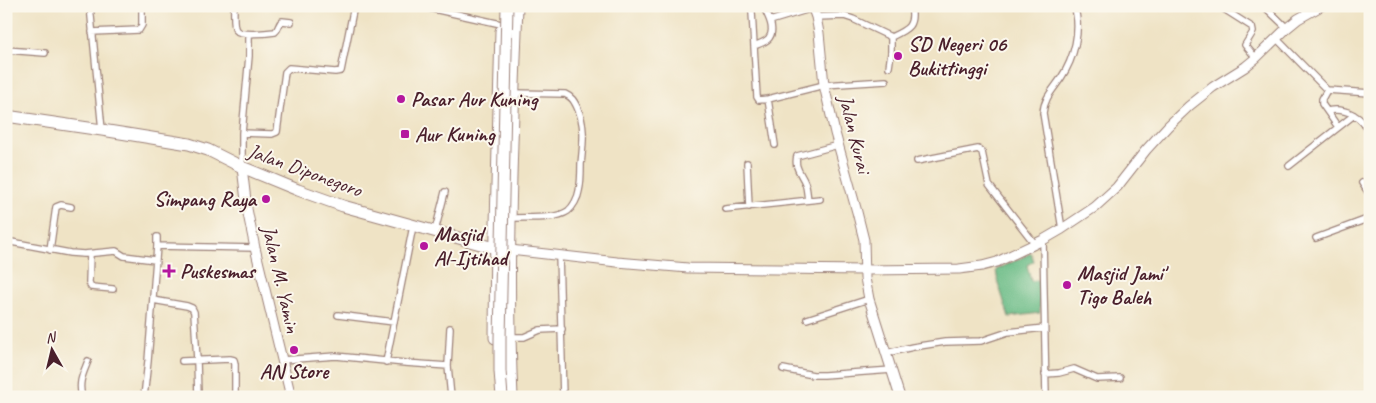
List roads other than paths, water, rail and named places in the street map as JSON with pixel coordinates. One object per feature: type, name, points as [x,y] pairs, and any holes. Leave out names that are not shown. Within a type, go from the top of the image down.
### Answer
[{"type":"highway","points":[[497,397],[495,362],[495,248],[502,6]]},
{"type":"highway","points":[[502,397],[500,329],[507,6]]},
{"type":"highway","points":[[507,397],[505,299],[511,6]]},
{"type":"highway","points":[[512,397],[510,250],[513,93],[517,6]]},
{"type":"highway","name":"Jalan Diponegoro","points":[[6,116],[188,144],[208,150],[242,167],[343,206],[495,248]]},
{"type":"highway","points":[[498,161],[512,162]]},
{"type":"street","points":[[90,6],[102,130]]},
{"type":"street","points":[[92,32],[139,30],[142,25],[142,6]]},
{"type":"street","points":[[234,6],[234,27],[238,32],[249,34],[275,32],[282,21],[291,22]]},
{"type":"street","points":[[242,133],[265,134],[276,132],[285,72],[289,68],[341,71],[354,6]]},
{"type":"street","points":[[420,6],[501,24]]},
{"type":"street","points":[[754,46],[770,38],[770,21],[763,6]]},
{"type":"street","points":[[891,37],[906,29],[912,23],[911,6]]},
{"type":"street","points":[[1062,229],[1043,113],[1046,99],[1068,65],[1074,50],[1077,18],[1074,6]]},
{"type":"street","points":[[1219,6],[1252,28],[1253,32],[1245,45],[1256,58]]},
{"type":"street","points":[[1264,6],[1287,28]]},
{"type":"street","points":[[510,250],[668,268],[865,270],[970,268],[997,262],[1039,242],[1095,207],[1117,187],[1162,132],[1189,106],[1256,58],[1305,10],[1321,6]]},
{"type":"street","points":[[752,7],[757,96],[759,100],[824,85],[886,80]]},
{"type":"street","points":[[770,21],[812,7]]},
{"type":"street","name":"Jalan Kurai","points":[[812,7],[816,17],[821,46],[824,85],[864,240],[865,270],[869,299],[900,397]]},
{"type":"street","points":[[816,17],[844,16],[891,37]]},
{"type":"street","points":[[242,167],[242,133],[249,56],[249,34]]},
{"type":"street","points":[[889,67],[891,37]]},
{"type":"street","points":[[1276,38],[1328,90],[1370,93]]},
{"type":"street","points":[[6,50],[45,53]]},
{"type":"street","points":[[1328,90],[1322,99],[1322,104],[1338,128]]},
{"type":"street","points":[[511,218],[552,217],[568,211],[575,202],[579,192],[584,133],[582,117],[570,96],[565,94],[513,93]]},
{"type":"street","points":[[768,99],[775,145]]},
{"type":"street","points":[[1326,111],[1346,111],[1354,115],[1363,122],[1370,134]]},
{"type":"street","points":[[1290,166],[1354,115]]},
{"type":"street","points":[[808,200],[806,186],[797,169],[797,156],[838,145]]},
{"type":"street","points":[[917,161],[978,148],[982,152],[989,185],[1039,242],[1046,397]]},
{"type":"street","points":[[747,163],[749,207]]},
{"type":"street","name":"Jalan M. Yamin","points":[[242,167],[247,209],[255,248],[291,397]]},
{"type":"street","points":[[1362,183],[1370,195]]},
{"type":"street","points":[[435,231],[445,192]]},
{"type":"street","points":[[725,210],[820,199]]},
{"type":"street","points":[[50,250],[56,206],[72,207]]},
{"type":"street","points":[[1316,238],[1370,218]]},
{"type":"street","points":[[386,362],[413,226]]},
{"type":"street","points":[[144,397],[157,237]]},
{"type":"street","points":[[6,241],[70,253],[90,254],[116,251],[124,256],[155,260]]},
{"type":"street","points":[[157,246],[255,248]]},
{"type":"street","points":[[90,254],[89,282],[92,287],[113,289]]},
{"type":"street","points":[[559,255],[563,397]]},
{"type":"street","points":[[807,319],[869,299]]},
{"type":"street","points":[[153,300],[187,306],[192,308],[194,312],[198,360],[198,397]]},
{"type":"street","points":[[338,315],[394,322]]},
{"type":"street","points":[[450,328],[448,366],[452,397]]},
{"type":"street","points":[[886,353],[945,342],[981,342],[1008,332],[1044,328]]},
{"type":"street","points":[[510,337],[524,337],[540,330],[562,329]]},
{"type":"street","points":[[282,360],[336,356],[386,362],[448,366]]},
{"type":"street","points":[[182,361],[234,360],[235,397]]},
{"type":"street","points":[[82,397],[80,385],[88,361]]},
{"type":"street","points":[[783,369],[813,375],[892,370]]},
{"type":"street","points":[[1045,374],[1074,369],[1097,379],[1120,378]]},
{"type":"place","name":"SD Negeri 06 Bukittinggi","points":[[898,56]]},
{"type":"place","name":"Pasar Aur Kuning","points":[[401,99]]},
{"type":"place","name":"Aur Kuning","points":[[405,134]]},
{"type":"place","name":"Simpang Raya","points":[[266,199]]},
{"type":"place","name":"Masjid Al-Ijtihad","points":[[424,246]]},
{"type":"place","name":"Puskesmas","points":[[169,271]]},
{"type":"place","name":"Masjid Jami' Tigo Baleh","points":[[1067,285]]},
{"type":"place","name":"AN Store","points":[[294,350]]}]
